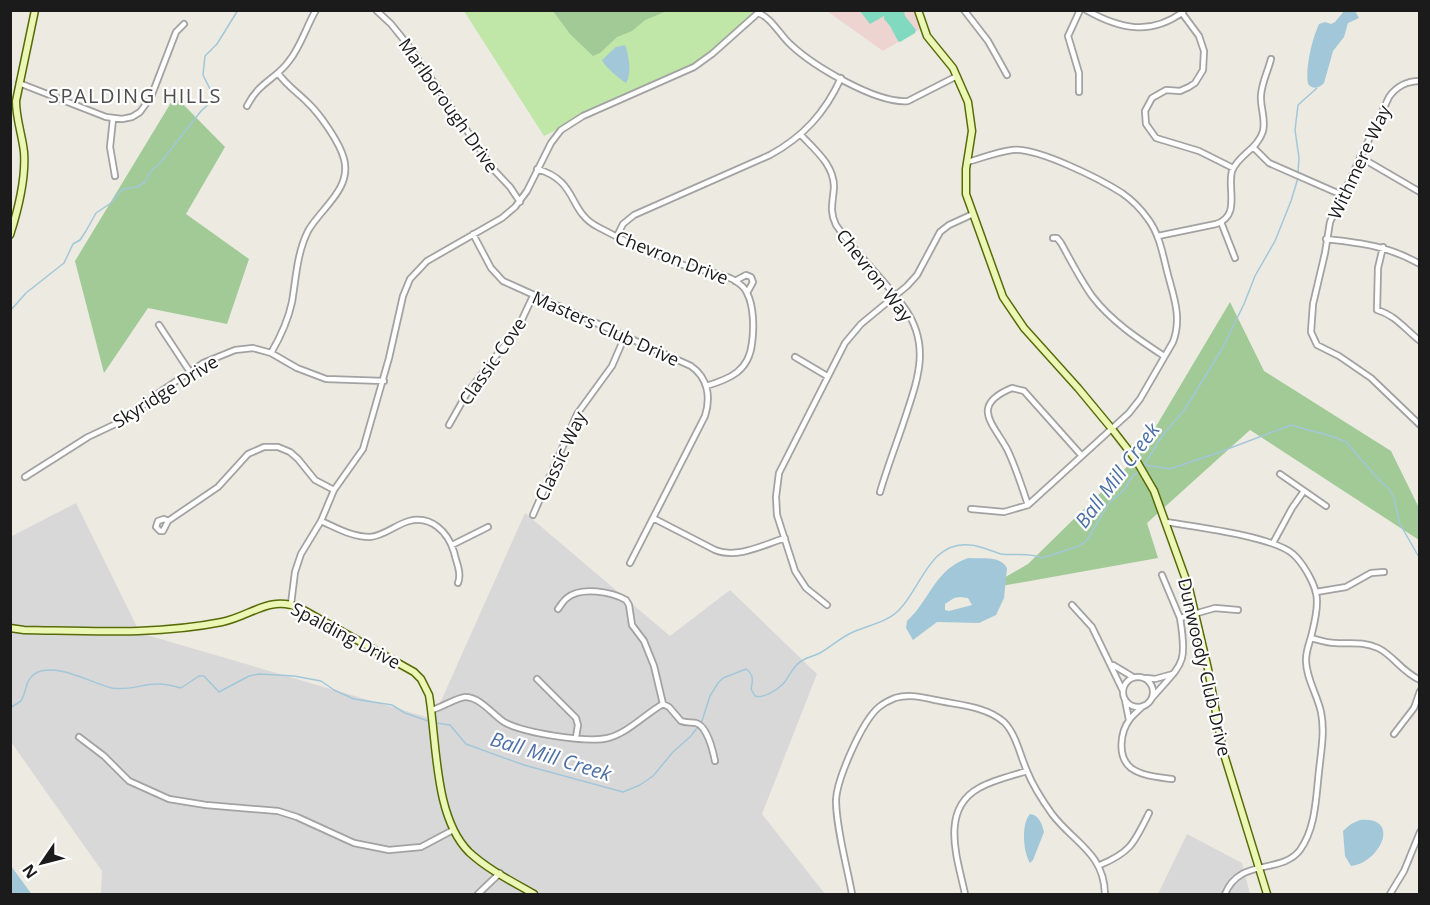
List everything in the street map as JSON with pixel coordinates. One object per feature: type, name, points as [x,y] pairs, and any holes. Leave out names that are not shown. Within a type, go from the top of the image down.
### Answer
[{"type":"street","points":[[10,235],[24,164],[16,111],[19,84],[35,10]]},
{"type":"street","points":[[247,106],[258,89],[292,58],[316,10]]},
{"type":"street","name":"Marlborough Drive","points":[[376,10],[408,45],[494,170],[520,202]]},
{"type":"street","name":"Dunwoody Club Drive","points":[[918,10],[927,36],[951,65],[968,102],[972,140],[965,186],[1003,297],[1010,310],[1112,429],[1146,475],[1166,522],[1196,614],[1223,751],[1267,894]]},
{"type":"street","points":[[964,10],[991,46],[1007,75]]},
{"type":"street","points":[[1079,92],[1077,61],[1068,36],[1080,10]]},
{"type":"street","points":[[1086,10],[1116,25],[1127,27],[1165,24],[1184,12],[1199,36],[1204,51],[1203,70],[1195,83],[1189,87],[1180,90],[1166,90],[1152,98],[1145,111],[1146,124],[1156,138],[1200,151],[1233,168]]},
{"type":"street","points":[[291,604],[298,562],[321,521],[334,490],[363,449],[384,381],[402,296],[410,279],[427,261],[502,218],[520,202],[551,143],[568,125],[583,116],[694,67],[758,13],[762,14],[801,54],[819,67],[883,98],[900,102],[917,98],[957,76]]},
{"type":"street","points":[[19,84],[113,119],[132,117],[147,105],[176,32],[184,24]]},
{"type":"street","points":[[1158,236],[1221,222],[1228,215],[1232,204],[1233,168],[1254,148],[1263,131],[1261,92],[1270,59]]},
{"type":"street","points":[[271,353],[287,321],[304,240],[315,220],[340,189],[345,170],[341,150],[316,111],[278,73]]},
{"type":"street","points":[[617,236],[623,224],[634,215],[770,155],[801,135],[825,109],[841,78]]},
{"type":"street","name":"Withmere Way","points":[[1419,81],[1411,81],[1402,85],[1389,97],[1332,216],[1311,325],[1314,341],[1320,347],[1340,356],[1371,378],[1419,425]]},
{"type":"street","points":[[113,119],[110,147],[115,176]]},
{"type":"street","name":"Chevron Way","points":[[801,135],[831,171],[834,186],[831,211],[836,225],[910,316],[920,349],[920,369],[880,492]]},
{"type":"street","points":[[1254,148],[1269,163],[1342,195]]},
{"type":"street","points":[[967,162],[1012,150],[1034,152],[1122,193],[1143,212],[1158,236],[1178,316],[1176,333],[1140,399],[1112,429],[1028,505],[1004,512],[971,509]]},
{"type":"street","points":[[1360,157],[1419,192]]},
{"type":"street","name":"Chevron Drive","points":[[537,169],[552,174],[564,184],[579,211],[588,221],[685,265],[735,281],[747,293],[752,308],[753,339],[748,360],[734,376],[706,386]]},
{"type":"street","points":[[827,605],[806,588],[799,579],[784,538],[776,507],[777,479],[784,460],[827,376],[852,334],[917,275],[940,232],[949,225],[973,214]]},
{"type":"street","points":[[1221,222],[1235,258]]},
{"type":"street","name":"Masters Club Drive","points":[[473,234],[498,277],[508,285],[691,366],[706,386]]},
{"type":"street","points":[[1053,238],[1057,238],[1061,243],[1092,295],[1107,313],[1164,356]]},
{"type":"street","points":[[1326,240],[1383,247],[1400,253],[1419,264]]},
{"type":"street","points":[[1383,247],[1378,268],[1377,310],[1400,321],[1419,340]]},
{"type":"street","points":[[735,281],[746,275],[751,277],[753,282],[747,293]]},
{"type":"street","name":"Classic Cove","points":[[449,425],[467,393],[518,328],[533,296]]},
{"type":"street","points":[[159,325],[190,372]]},
{"type":"street","name":"Classic Way","points":[[533,515],[577,414],[612,366],[626,336]]},
{"type":"street","name":"Skyridge Drive","points":[[25,477],[88,437],[126,420],[157,394],[213,358],[235,350],[253,348],[271,353],[297,368],[326,379],[384,381]]},
{"type":"street","points":[[795,357],[827,376]]},
{"type":"street","points":[[630,563],[705,416],[708,401],[706,386]]},
{"type":"street","points":[[1028,505],[1008,452],[988,421],[988,408],[994,399],[1012,388],[1024,391],[1082,456]]},
{"type":"street","points":[[168,521],[218,487],[248,454],[264,447],[278,447],[290,452],[315,480],[334,490]]},
{"type":"street","points":[[1280,474],[1326,506]]},
{"type":"street","points":[[1273,543],[1304,491]]},
{"type":"street","points":[[653,518],[725,554],[738,553],[784,538]]},
{"type":"street","points":[[321,521],[349,533],[369,537],[380,535],[409,521],[424,520],[441,528],[452,545],[460,574],[458,583]]},
{"type":"street","points":[[1166,522],[1273,543],[1294,555],[1316,592],[1316,610],[1306,653],[1306,669],[1321,712],[1323,731],[1316,806],[1299,851],[1282,862],[1258,867],[1240,875],[1225,894]]},
{"type":"street","points":[[452,545],[488,527]]},
{"type":"street","points":[[1316,592],[1346,587],[1371,573],[1384,572]]},
{"type":"street","points":[[1162,575],[1180,618],[1185,645],[1182,663],[1152,698],[1129,720],[1121,743],[1121,752],[1124,761],[1132,769],[1149,776],[1172,779]]},
{"type":"street","points":[[558,609],[568,596],[580,592],[602,592],[626,600],[632,625],[644,641],[654,666],[663,705]]},
{"type":"street","name":"Spalding Drive","points":[[10,628],[24,630],[154,630],[220,622],[270,604],[291,604],[414,672],[427,688],[445,806],[453,830],[470,853],[534,894]]},
{"type":"street","points":[[1072,605],[1088,620],[1110,663],[1123,691],[1129,720]]},
{"type":"street","points":[[1180,618],[1215,608],[1238,610]]},
{"type":"street","points":[[1311,638],[1331,643],[1353,642],[1376,647],[1419,680]]},
{"type":"street","points":[[1110,663],[1133,677],[1155,679],[1173,674]]},
{"type":"street","points":[[1123,691],[1126,682],[1133,677]]},
{"type":"street","points":[[537,678],[576,718],[578,724],[576,737]]},
{"type":"street","points":[[1145,678],[1152,687],[1152,698]]},
{"type":"street","points":[[1394,734],[1414,708],[1419,692]]},
{"type":"street","points":[[852,894],[837,814],[837,792],[841,776],[871,716],[879,707],[896,698],[915,696],[989,712],[1010,729],[1027,771],[1054,817],[1100,866],[1105,894]]},
{"type":"street","points":[[432,710],[466,697],[482,704],[501,720],[518,729],[545,735],[598,740],[613,737],[663,705]]},
{"type":"street","points":[[1125,700],[1135,707],[1143,706]]},
{"type":"street","points":[[663,705],[669,707],[681,722],[699,725],[710,741],[715,761]]},
{"type":"street","points":[[79,737],[104,756],[129,781],[169,799],[206,806],[278,811],[297,817],[354,843],[389,850],[421,847],[453,830]]},
{"type":"street","points":[[965,894],[954,837],[955,819],[961,806],[976,790],[1027,771]]},
{"type":"street","points":[[1100,866],[1129,849],[1149,813]]},
{"type":"street","points":[[1390,894],[1404,871],[1419,832]]},
{"type":"street","points":[[478,894],[500,873]]},
{"type":"shaded area","points":[[827,11],[916,11],[920,29],[883,51]]},
{"type":"shaded area","points":[[76,503],[140,633],[433,719],[525,513],[670,636],[730,590],[817,674],[762,814],[825,894],[101,894],[102,871],[11,742],[10,537]]},
{"type":"shaded area","points":[[1187,834],[1242,863],[1250,894],[1158,894]]},
{"type":"green space","points":[[464,11],[758,11],[704,58],[544,136]]},
{"type":"green space","points":[[553,11],[667,11],[645,20],[632,31],[617,37],[600,53],[593,56],[570,34]]},
{"type":"green space","points":[[860,11],[904,11],[905,16],[916,30],[915,33],[900,42],[884,16],[870,24]]},
{"type":"green space","points":[[175,96],[225,147],[186,214],[249,259],[227,324],[148,308],[104,373],[75,261]]},
{"type":"green space","points":[[1230,302],[1264,371],[1391,451],[1419,508],[1419,540],[1250,430],[1147,523],[1158,558],[985,589],[1028,564],[1139,455]]},
{"type":"water","points":[[1345,10],[1355,11],[1359,18],[1348,23],[1344,37],[1333,51],[1324,83],[1314,88],[1308,84],[1308,62],[1319,24],[1335,22]]},
{"type":"water","points":[[625,45],[629,64],[626,83],[602,60],[616,47]]},
{"type":"water","points":[[968,558],[995,559],[1007,568],[1004,598],[996,615],[979,623],[937,622],[913,640],[906,628],[907,621],[940,577],[957,563]],"holes":[[[954,598],[968,598],[972,605],[945,610],[945,604]]]},
{"type":"water","points":[[1030,814],[1038,818],[1044,832],[1030,863],[1024,838],[1025,824]]},
{"type":"water","points":[[1360,820],[1373,821],[1380,825],[1383,832],[1382,840],[1371,857],[1351,866],[1345,856],[1343,831]]},
{"type":"water","points":[[11,866],[30,892],[31,894],[11,894]]},
{"type":"waterway","points":[[10,311],[26,293],[64,263],[73,244],[80,240],[96,213],[111,203],[123,189],[137,187],[145,182],[150,172],[213,100],[203,75],[205,56],[217,44],[238,10]]},
{"type":"waterway","name":"Ball Mill Creek","points":[[1298,173],[1299,158],[1295,130],[1298,105],[1317,88]]},
{"type":"waterway","name":"Ball Mill Creek","points":[[1143,467],[1162,436],[1185,409],[1222,349],[1255,276],[1275,241],[1298,178]]},
{"type":"waterway","points":[[1145,465],[1170,469],[1291,425],[1334,437],[1346,442],[1389,489],[1394,498],[1400,524],[1420,559]]},
{"type":"waterway","name":"Ball Mill Creek","points":[[436,723],[450,725],[466,744],[524,765],[623,792],[640,785],[653,776],[673,752],[691,736],[702,721],[710,696],[723,678],[746,669],[752,676],[751,689],[755,696],[766,695],[774,691],[783,684],[799,662],[820,653],[843,637],[895,613],[907,600],[936,557],[957,545],[982,547],[1001,554],[1042,558],[1079,546],[1087,540],[1109,503],[1123,491],[1139,471]]},
{"type":"waterway","name":"Ball Mill Creek","points":[[10,708],[21,701],[32,676],[44,670],[74,674],[118,689],[158,684],[181,688],[199,676],[204,676],[219,692],[249,676],[259,674],[294,676],[321,681],[354,699],[392,705],[405,713],[431,722]]},
{"type":"district","name":"SPALDING HILLS","points":[[135,95]]}]
